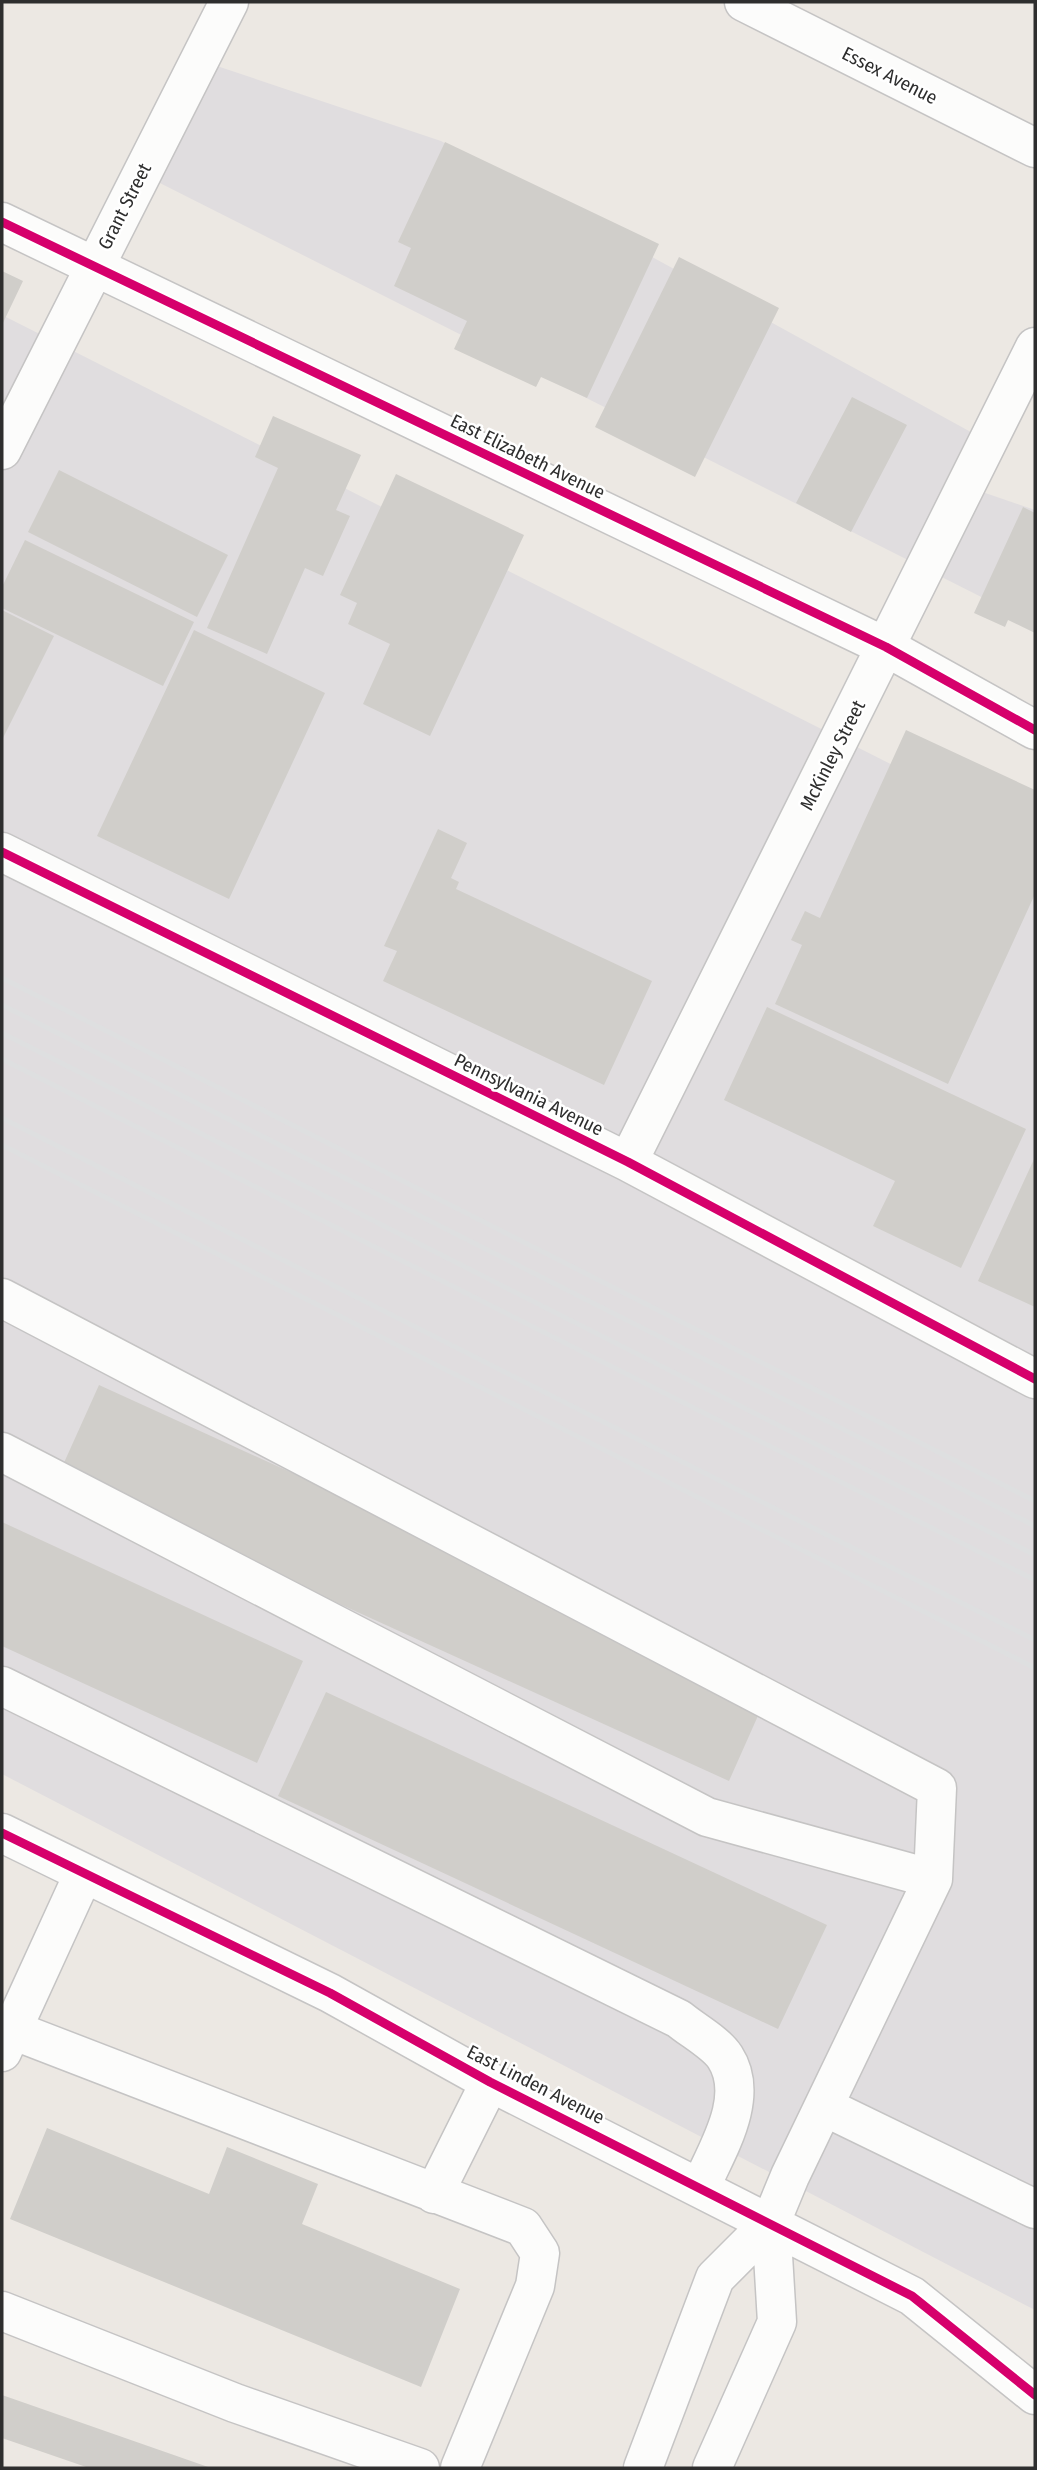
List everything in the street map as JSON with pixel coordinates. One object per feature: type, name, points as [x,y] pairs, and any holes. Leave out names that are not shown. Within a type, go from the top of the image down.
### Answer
[{"type":"street","name":"Grant Street","points":[[2,450],[229,2]]},
{"type":"street","name":"Essex Avenue","points":[[744,2],[1035,148]]},
{"type":"street","name":"East Elizabeth Avenue","points":[[2,222],[92,268],[886,647],[1035,730]]},
{"type":"street","name":"McKinley Street","points":[[628,1162],[1035,347]]},
{"type":"street","name":"Pennsylvania Avenue","points":[[2,852],[628,1162],[1035,1379]]},
{"type":"street","points":[[2,1298],[937,1788],[933,1879],[790,2176],[771,2222],[715,2278],[643,2468]]},
{"type":"street","points":[[2,1452],[707,1817],[933,1879]]},
{"type":"street","points":[[2,1686],[679,2019],[725,2057],[735,2089],[730,2121],[701,2186]]},
{"type":"street","name":"East Linden Avenue","points":[[2,1833],[83,1875],[330,1993],[490,2082],[701,2186],[912,2296],[1035,2395]]},
{"type":"street","points":[[83,1875],[6,2041],[523,2227],[540,2253],[535,2286],[460,2468]]},
{"type":"street","points":[[433,2193],[490,2082]]},
{"type":"street","points":[[825,2107],[1035,2208]]},
{"type":"street","points":[[712,2468],[777,2322],[771,2222]]},
{"type":"street","points":[[2,2311],[234,2403],[420,2468]]},
{"type":"shaded area","points":[[202,61],[441,141],[989,442],[965,486],[1035,510],[1035,624],[144,175]]},
{"type":"shaded area","points":[[2,315],[1035,837],[1035,2310],[2,1774]]},
{"type":"building","points":[[445,142],[659,244],[587,398],[541,377],[536,387],[454,349],[467,321],[394,286],[411,248],[398,242]]},
{"type":"building","points":[[679,257],[779,308],[695,477],[595,427]]},
{"type":"building","points":[[2,271],[23,281],[2,325]]},
{"type":"building","points":[[852,397],[907,425],[851,532],[796,503]]},
{"type":"building","points":[[273,416],[361,455],[336,510],[350,516],[323,576],[305,568],[267,654],[207,628],[278,468],[255,457]]},
{"type":"building","points":[[59,470],[228,555],[197,617],[28,532]]},
{"type":"building","points":[[396,474],[524,535],[430,736],[363,704],[390,644],[348,624],[357,603],[340,595]]},
{"type":"building","points":[[1023,507],[1035,513],[1035,633],[1008,620],[1005,627],[974,613]]},
{"type":"building","points":[[25,540],[194,622],[163,686],[2,608],[2,587]]},
{"type":"building","points":[[2,610],[54,636],[2,740]]},
{"type":"building","points":[[194,630],[325,693],[229,899],[97,836]]},
{"type":"building","points":[[906,730],[1035,790],[1035,894],[948,1084],[775,1004],[802,945],[791,940],[805,911],[820,918]]},
{"type":"building","points":[[438,829],[467,843],[451,878],[459,882],[456,889],[652,981],[604,1085],[383,981],[397,951],[384,946]]},
{"type":"building","points":[[767,1007],[1026,1129],[961,1268],[873,1226],[895,1181],[724,1100]]},
{"type":"building","points":[[1035,1157],[1035,1307],[978,1281]]},
{"type":"building","points":[[99,1385],[536,1584],[765,1700],[729,1781],[58,1476]]},
{"type":"building","points":[[2,1522],[303,1661],[257,1763],[2,1646]]},
{"type":"building","points":[[326,1692],[827,1925],[778,2029],[278,1796]]},
{"type":"building","points":[[47,2128],[209,2194],[227,2147],[318,2184],[302,2224],[460,2289],[421,2387],[10,2219]]},
{"type":"building","points":[[2,2395],[211,2468],[89,2468],[2,2438]]},
{"type":"railway","points":[[2,978],[1035,1501]]},
{"type":"railway","points":[[2,1005],[1035,1526]]},
{"type":"railway","points":[[2,1033],[1035,1555]]},
{"type":"railway","points":[[2,1059],[1035,1580]]},
{"type":"railway","points":[[2,1118],[1035,1640]]},
{"type":"railway","points":[[2,1145],[1035,1668]]},
{"type":"cycle path","points":[[2,222],[886,647],[1035,730]]},
{"type":"cycle path","points":[[2,852],[628,1162],[1035,1379]]},
{"type":"cycle path","points":[[2,1833],[330,1993],[490,2082],[912,2296],[1035,2395]]}]
